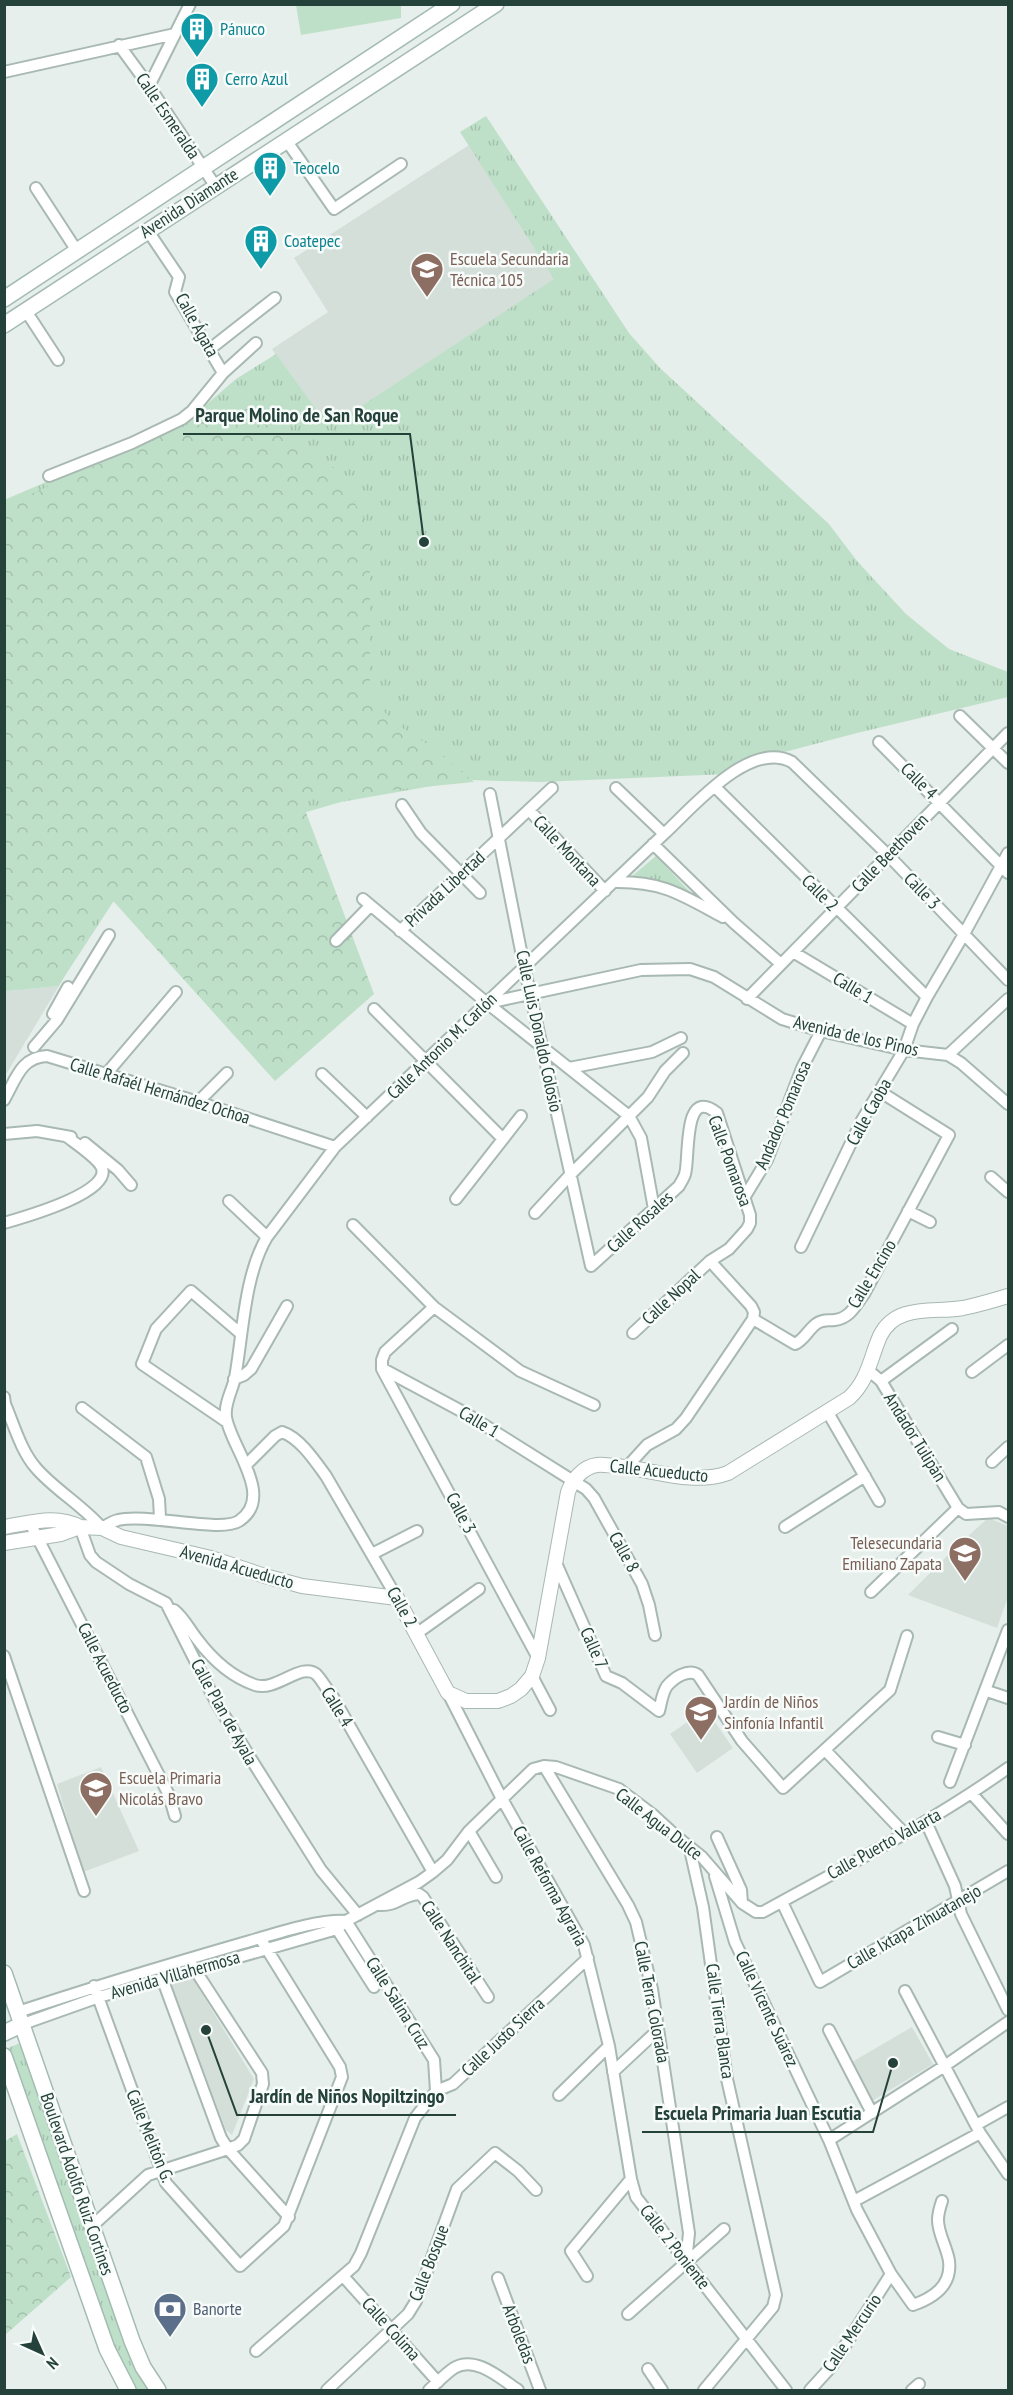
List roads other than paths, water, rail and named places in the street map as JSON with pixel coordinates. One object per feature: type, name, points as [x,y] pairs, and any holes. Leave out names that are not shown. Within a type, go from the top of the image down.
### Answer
[{"type":"main road","name":"Avenida Diamante","points":[[4,298],[452,4]]},
{"type":"main road","name":"Avenida Diamante","points":[[5,325],[496,4]]},
{"type":"main road","points":[[320,91],[333,111]]},
{"type":"main road","name":"Boulevard Adolfo Ruiz Cortines","points":[[4,1973],[15,2018],[132,2341],[143,2367],[159,2391]]},
{"type":"main road","name":"Avenida Villahermosa","points":[[4,2033],[15,2018]]},
{"type":"main road","name":"Boulevard Adolfo Ruiz Cortines","points":[[4,2056],[106,2349],[128,2391]]},
{"type":"street","points":[[149,86],[190,4]]},
{"type":"street","points":[[4,72],[175,34]]},
{"type":"street","name":"Calle Esmeralda","points":[[119,45],[216,187]]},
{"type":"street","points":[[286,140],[334,209],[401,164]]},
{"type":"street","points":[[36,188],[77,251]]},
{"type":"street","name":"Calle Ágata","points":[[148,231],[179,277],[176,292],[223,373]]},
{"type":"street","points":[[210,348],[275,298]]},
{"type":"street","points":[[26,311],[58,360]]},
{"type":"street","points":[[49,476],[111,452],[182,419],[192,411],[223,373],[256,343]]},
{"type":"street","points":[[960,716],[1008,763]]},
{"type":"street","name":"Calle Beethoven","points":[[747,999],[1008,733]]},
{"type":"street","name":"Calle 4","points":[[879,742],[1005,869]]},
{"type":"street","name":"Calle Antonio M. Carlón","points":[[102,1528],[117,1520],[160,1518],[220,1526],[240,1521],[249,1511],[254,1500],[246,1465],[227,1422],[225,1407],[234,1379],[240,1333],[259,1251],[267,1237],[335,1147],[653,844],[737,768],[751,761],[781,756]]},
{"type":"street","name":"Calle 3","points":[[781,756],[792,762],[888,855],[1008,980]]},
{"type":"street","name":"Calle 2","points":[[714,787],[927,997]]},
{"type":"street","name":"Privada Libertad","points":[[336,941],[366,903],[400,931],[552,788]]},
{"type":"street","points":[[616,788],[664,834]]},
{"type":"street","name":"Calle Luis Donaldo Colosio","points":[[490,794],[524,966],[591,1266]]},
{"type":"street","points":[[402,805],[421,833],[480,893]]},
{"type":"street","name":"Calle Montana","points":[[529,810],[605,891]]},
{"type":"street","points":[[653,844],[734,923],[781,964]]},
{"type":"street","name":"Calle Caoba","points":[[801,1247],[862,1120],[904,1050],[913,1024],[927,997],[1005,869],[1008,853]]},
{"type":"street","points":[[614,882],[640,881],[668,888],[734,923]]},
{"type":"street","points":[[400,931],[629,1116],[641,1138],[654,1209]]},
{"type":"street","points":[[4,1100],[25,1064],[57,1020],[108,935]]},
{"type":"street","name":"Calle 1","points":[[793,952],[913,1024]]},
{"type":"street","name":"Avenida de los Pinos","points":[[487,1003],[641,970],[690,969],[714,977],[782,1019],[821,1031],[904,1050],[948,1055],[961,1063],[1008,1104]]},
{"type":"street","points":[[34,1052],[68,987]]},
{"type":"street","points":[[106,1073],[176,992]]},
{"type":"street","points":[[948,1055],[1008,999]]},
{"type":"street","points":[[374,1009],[424,1062],[503,1139]]},
{"type":"street","name":"Andador Pomarosa","points":[[744,1198],[767,1160],[802,1068],[821,1031]]},
{"type":"street","points":[[569,1068],[652,1052],[681,1038]]},
{"type":"street","name":"Calle Rafaél Hernández Ochoa","points":[[34,1052],[335,1147]]},
{"type":"street","points":[[535,1213],[648,1097],[665,1071],[683,1053]]},
{"type":"street","points":[[198,1102],[227,1073]]},
{"type":"street","points":[[322,1074],[367,1118]]},
{"type":"street","name":"Calle Encino","points":[[754,1316],[795,1344],[816,1324],[824,1320],[843,1318],[850,1314],[864,1294],[949,1135],[879,1091]]},
{"type":"street","name":"Calle Pomarosa","points":[[702,1107],[711,1107],[717,1113],[750,1215],[750,1223]]},
{"type":"street","name":"Calle Rosales","points":[[591,1266],[679,1186],[685,1173],[689,1121],[693,1113],[702,1107]]},
{"type":"street","points":[[456,1199],[521,1116]]},
{"type":"street","points":[[4,1134],[37,1131],[80,1139],[118,1170],[131,1185]]},
{"type":"street","points":[[4,1223],[61,1204],[92,1189],[100,1182],[103,1174],[101,1167],[66,1136]]},
{"type":"street","points":[[991,1177],[1008,1192]]},
{"type":"street","points":[[229,1201],[267,1237]]},
{"type":"street","points":[[908,1211],[930,1222]]},
{"type":"street","name":"Calle Nopal","points":[[633,1333],[710,1262],[729,1249],[750,1223]]},
{"type":"street","points":[[352,1225],[434,1307],[520,1371],[594,1405]]},
{"type":"street","name":"Calle Nopal","points":[[710,1262],[754,1316]]},
{"type":"street","points":[[227,1422],[142,1364],[156,1329],[191,1291],[240,1333]]},
{"type":"street","name":"Calle Acueducto","points":[[572,1481],[581,1472],[597,1465],[714,1478],[728,1473],[857,1391],[863,1383],[881,1334],[894,1319],[913,1310],[962,1308],[1008,1296]]},
{"type":"street","points":[[234,1379],[251,1369],[287,1306]]},
{"type":"street","points":[[382,1369],[385,1352],[434,1307]]},
{"type":"street","points":[[627,1467],[647,1445],[676,1429],[686,1418],[754,1316]]},
{"type":"street","points":[[881,1381],[952,1329]]},
{"type":"street","points":[[972,1372],[1008,1345]]},
{"type":"street","name":"Calle 3","points":[[382,1369],[538,1658]]},
{"type":"street","name":"Calle 1","points":[[382,1369],[465,1413],[572,1481]]},
{"type":"street","name":"Andador Tulipán","points":[[868,1370],[881,1381],[958,1508]]},
{"type":"street","points":[[4,1397],[28,1457],[36,1469],[90,1514],[102,1528]]},
{"type":"street","points":[[82,1408],[146,1458],[159,1499],[160,1518]]},
{"type":"street","points":[[827,1410],[879,1501]]},
{"type":"street","name":"Calle 2","points":[[246,1465],[282,1432],[289,1435],[315,1460],[417,1634],[501,1797]]},
{"type":"street","points":[[992,1462],[1008,1447]]},
{"type":"street","points":[[785,1527],[865,1476]]},
{"type":"street","points":[[448,1693],[466,1701],[498,1701],[522,1689],[532,1676],[538,1658],[567,1492],[572,1481]]},
{"type":"street","name":"Calle 8","points":[[572,1481],[586,1489],[594,1498],[642,1584],[655,1635]]},
{"type":"street","points":[[871,1592],[958,1508],[966,1514],[999,1512],[1008,1517]]},
{"type":"street","name":"Avenida Acueducto","points":[[4,1527],[53,1519],[67,1520],[80,1527]]},
{"type":"street","name":"Calle Acueducto","points":[[30,1523],[169,1795],[175,1816]]},
{"type":"street","points":[[80,1527],[90,1554],[96,1562],[129,1584],[166,1603]]},
{"type":"street","name":"Avenida Acueducto","points":[[4,1543],[61,1534],[80,1527],[102,1528],[121,1537],[211,1558],[302,1586],[397,1598]]},
{"type":"street","points":[[372,1554],[417,1531]]},
{"type":"street","name":"Calle 7","points":[[556,1563],[606,1676],[622,1683],[659,1711],[667,1687],[686,1672],[698,1675],[742,1741],[783,1788],[825,1750]]},
{"type":"street","points":[[417,1634],[479,1590]]},
{"type":"street","name":"Calle 4","points":[[166,1603],[178,1613],[211,1656],[244,1680],[257,1686],[269,1686],[282,1682],[301,1671],[315,1674],[333,1697],[433,1872]]},
{"type":"street","name":"Calle Plan de Ayala","points":[[166,1603],[216,1702],[251,1759],[321,1870],[358,1915]]},
{"type":"street","points":[[904,1833],[825,1750],[890,1690],[907,1636]]},
{"type":"street","points":[[950,1782],[1007,1638]]},
{"type":"street","points":[[4,1656],[84,1892]]},
{"type":"street","points":[[532,1676],[549,1710]]},
{"type":"street","points":[[987,1691],[1008,1698]]},
{"type":"street","points":[[938,1737],[965,1745]]},
{"type":"street","name":"Avenida Villahermosa","points":[[96,1992],[162,1978],[191,1964],[266,1949],[342,1925],[433,1872],[447,1860],[469,1830],[501,1797],[532,1768],[544,1766]]},
{"type":"street","name":"Calle Agua Dulce","points":[[544,1766],[556,1767],[619,1789],[688,1845],[713,1869],[742,1903],[756,1912]]},
{"type":"street","name":"Calle Terra Colorada","points":[[544,1766],[636,1922],[652,1989],[689,2233],[686,2262]]},
{"type":"street","name":"Calle Puerto Vallarta","points":[[756,1912],[763,1912],[782,1902],[926,1822],[972,1794],[1008,1768]]},
{"type":"street","points":[[972,1794],[1008,1834]]},
{"type":"street","name":"Calle Reforma Agraria","points":[[501,1797],[585,1945],[609,2046]]},
{"type":"street","points":[[926,1822],[955,1886],[962,1914],[1008,2010]]},
{"type":"street","points":[[469,1830],[496,1878]]},
{"type":"street","points":[[717,1837],[741,1890],[742,1903]]},
{"type":"street","name":"Calle Tierra Blanca","points":[[688,1845],[703,1907],[727,2079],[776,2301],[747,2338]]},
{"type":"street","name":"Calle Vicente Suárez","points":[[713,1869],[735,1942],[829,2140],[854,2201],[891,2274],[913,2305],[925,2301],[940,2291],[949,2273],[949,2261],[938,2221],[942,2201]]},
{"type":"street","name":"Calle Ixtapa Zihuatanejo","points":[[782,1902],[819,1982],[1008,1871]]},
{"type":"street","name":"Calle Nanchital","points":[[378,1905],[392,1906],[413,1894],[423,1897],[488,1997]]},
{"type":"street","name":"Avenida Villahermosa","points":[[15,2018],[191,1964],[260,1938],[333,1920],[342,1925]]},
{"type":"street","name":"Calle Salina Cruz","points":[[342,1925],[374,1987]]},
{"type":"street","name":"Calle Salina Cruz","points":[[342,1925],[434,2060],[436,2091]]},
{"type":"street","points":[[162,1978],[221,2138],[228,2149],[289,2217],[342,2077],[340,2067],[260,1938]]},
{"type":"street","name":"Calle Justo Sierra","points":[[256,2350],[343,2276],[362,2253],[415,2118],[436,2091],[453,2084],[588,1958]]},
{"type":"street","points":[[91,2227],[148,2175],[228,2149],[238,2145],[244,2139],[263,2084],[262,2073],[191,1964]]},
{"type":"street","points":[[906,1991],[978,2129],[1008,2174]]},
{"type":"street","name":"Calle Melitón G.","points":[[96,1992],[166,2183],[240,2266],[284,2226],[289,2217]]},
{"type":"street","points":[[829,2140],[946,2066],[1008,2022]]},
{"type":"street","points":[[613,2072],[658,2030]]},
{"type":"street","points":[[829,2030],[872,2112]]},
{"type":"street","points":[[559,2095],[609,2046]]},
{"type":"street","name":"Calle 2 Poniente","points":[[609,2046],[631,2179],[640,2204],[747,2338],[786,2391]]},
{"type":"street","points":[[854,2201],[978,2129],[1008,2107]]},
{"type":"street","name":"Calle Bosque","points":[[327,2391],[408,2314],[416,2301],[457,2189],[495,2153],[536,2190]]},
{"type":"street","points":[[587,2276],[571,2251],[631,2179]]},
{"type":"street","points":[[628,2314],[724,2229]]},
{"type":"street","name":"Calle Mercurio","points":[[810,2391],[832,2366],[891,2274]]},
{"type":"street","name":"Calle Colima","points":[[343,2276],[438,2382]]},
{"type":"street","name":"Arboledas","points":[[498,2278],[540,2390]]},
{"type":"street","points":[[704,2391],[747,2338]]},
{"type":"street","points":[[429,2391],[456,2367],[477,2366],[491,2372],[518,2391]]},
{"type":"street","points":[[648,2369],[662,2391]]},
{"type":"place","name":"Pánuco","points":[[197,58]]},
{"type":"place","name":"Cerro Azul","points":[[202,108]]},
{"type":"place","name":"Teocelo","points":[[270,197]]},
{"type":"place","name":"Coatepec","points":[[261,270]]},
{"type":"place","name":"Escuela Secundaria Técnica 105","points":[[427,298]]},
{"type":"place","name":"Parque Molino de San Roque","points":[[424,542]]},
{"type":"place","name":"Telesecundaria Emiliano Zapata","points":[[965,1582]]},
{"type":"place","name":"Jardín de Niños Sinfonía Infantil","points":[[701,1741]]},
{"type":"place","name":"Escuela Primaria Nicolás Bravo","points":[[96,1817]]},
{"type":"place","name":"Jardín de Niños Nopiltzingo","points":[[206,2030]]},
{"type":"place","name":"Escuela Primaria Juan Escutia","points":[[893,2063]]},
{"type":"place","name":"Banorte","points":[[170,2338]]}]
